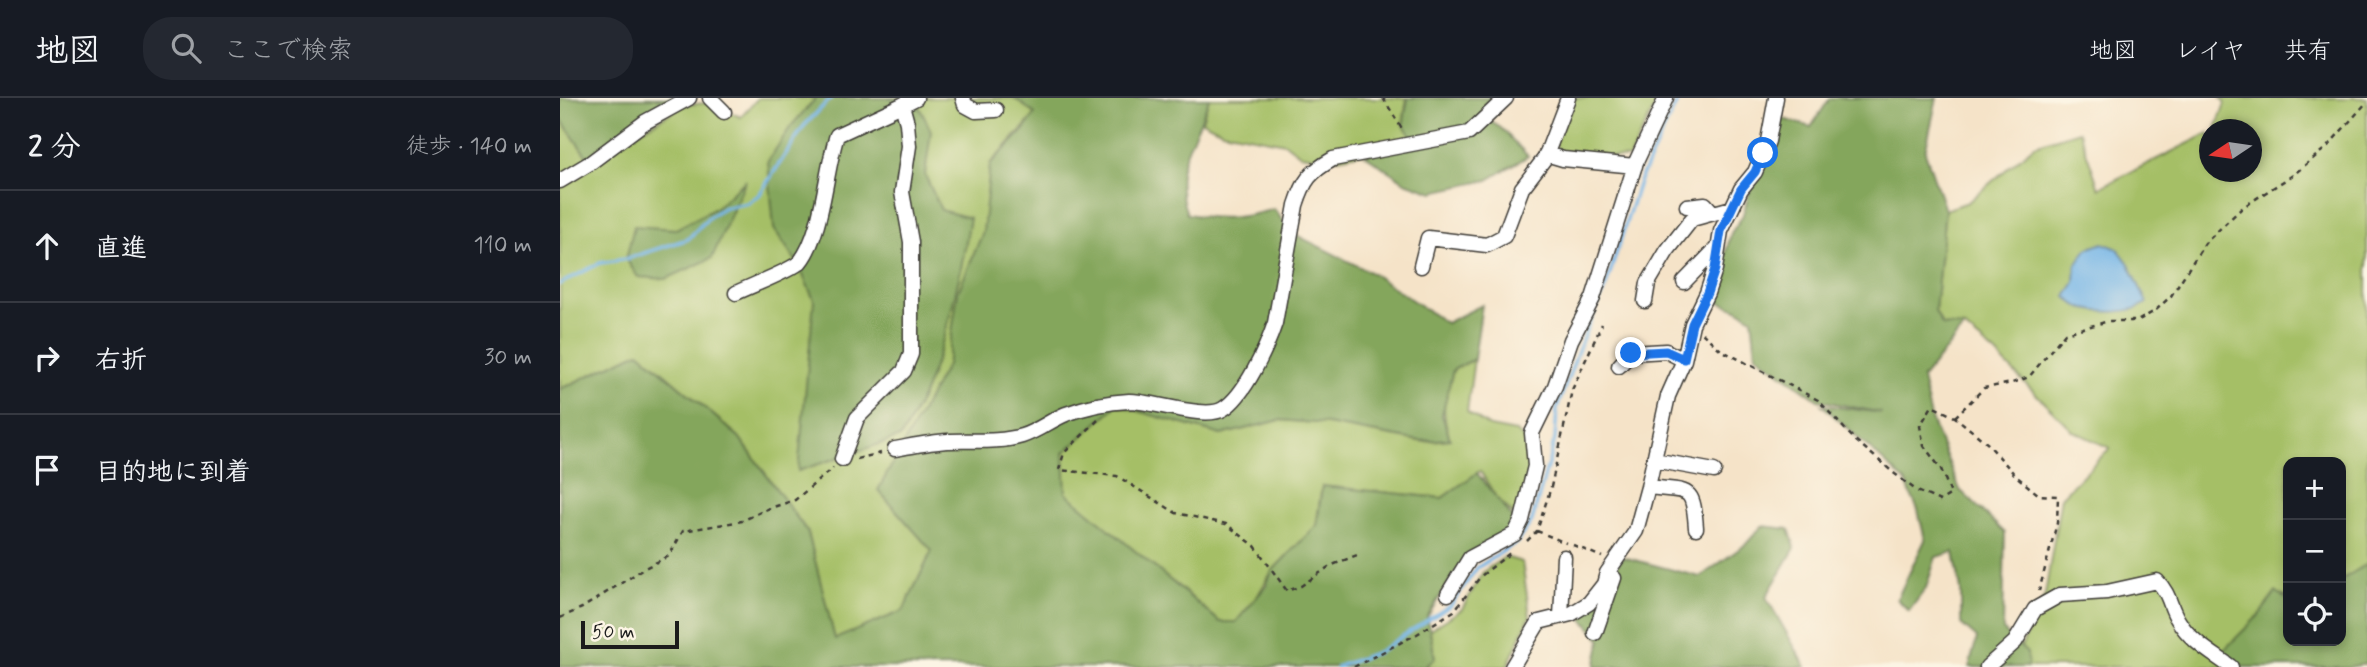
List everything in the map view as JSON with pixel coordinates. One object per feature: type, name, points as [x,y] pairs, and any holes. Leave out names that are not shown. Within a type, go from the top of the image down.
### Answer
[{"type":"street","points":[[560,181],[590,163],[645,122],[689,98]]},
{"type":"street","points":[[710,98],[724,112]]},
{"type":"street","points":[[736,293],[799,264],[816,232],[836,135],[916,98]]},
{"type":"street","points":[[963,98],[965,105],[976,111],[996,110]]},
{"type":"street","points":[[895,449],[945,441],[994,441],[1024,435],[1066,415],[1098,405],[1154,403],[1203,414],[1222,410],[1240,393],[1270,336],[1275,323],[1296,205],[1302,186],[1315,169],[1333,159],[1469,133],[1506,98]]},
{"type":"street","points":[[1420,266],[1428,238],[1487,245],[1504,236],[1522,188],[1546,154],[1568,98]]},
{"type":"street","points":[[1448,594],[1470,558],[1515,534],[1522,520],[1535,466],[1532,433],[1555,386],[1571,340],[1593,298],[1635,166],[1666,98]]},
{"type":"street","points":[[1512,667],[1539,622],[1572,614],[1590,603],[1636,531],[1668,396],[1684,359],[1692,324],[1715,269],[1721,231],[1768,141],[1776,98]]},
{"type":"street","points":[[842,460],[857,418],[904,371],[911,354],[911,242],[902,192],[909,146],[902,105]]},
{"type":"street","points":[[1546,154],[1563,159],[1635,166]]},
{"type":"street","points":[[1687,206],[1705,204],[1713,213]]},
{"type":"street","points":[[1645,301],[1648,283],[1667,251],[1692,219],[1732,208]]},
{"type":"street","points":[[1684,282],[1718,247]]},
{"type":"street","points":[[1619,366],[1631,353],[1666,351],[1684,359]]},
{"type":"street","points":[[1654,460],[1714,471]]},
{"type":"street","points":[[1648,487],[1686,492],[1694,500],[1696,528]]},
{"type":"street","points":[[1561,616],[1564,557]]},
{"type":"street","points":[[1595,633],[1619,558]]},
{"type":"street","points":[[1987,667],[2015,642],[2035,609],[2060,595],[2106,592],[2157,581],[2167,592],[2176,617],[2186,632],[2231,667]]},
{"type":"path","points":[[1383,98],[1411,144]]},
{"type":"path","points":[[1955,417],[1984,388],[2029,377],[2065,333],[2109,321],[2137,321],[2155,311],[2171,296],[2205,243],[2243,207],[2293,175],[2327,147],[2367,102]]},
{"type":"path","points":[[1523,545],[1537,531],[1551,487],[1572,390],[1602,324]]},
{"type":"path","points":[[1692,324],[1721,350],[1818,400],[1855,440],[1917,491],[1940,500],[1951,494],[1941,469],[1924,446],[1920,426],[1932,407],[1955,417],[1988,444],[2016,476],[2039,495],[2058,496],[2057,523],[2035,609]]},
{"type":"path","points":[[1116,403],[1064,453],[1059,470],[1117,476],[1177,513],[1226,524],[1255,546],[1287,591],[1301,586],[1330,566],[1357,555]]},
{"type":"path","points":[[560,618],[582,608],[669,556],[683,531],[742,521],[766,509],[795,500],[842,460],[863,459],[895,449]]},
{"type":"path","points":[[1537,531],[1619,558]]},
{"type":"path","points":[[1354,667],[1418,634],[1454,611],[1481,576],[1516,549]]},
{"type":"green space","points":[[560,98],[688,98],[590,161],[560,118]]},
{"type":"green space","points":[[758,98],[1014,98],[1036,114],[990,164],[1117,405],[1221,435],[1280,420],[1327,424],[1424,442],[1450,439],[1444,404],[1453,370],[1474,359],[1467,412],[1490,427],[1516,432],[1526,440],[1532,462],[1519,520],[1496,497],[1480,471],[1442,498],[1322,486],[1316,526],[1272,571],[1258,595],[1236,623],[1220,622],[1177,585],[1141,560],[932,551],[903,611],[835,640],[808,533],[739,437],[639,352],[560,390],[560,118],[590,161],[684,105],[706,103],[741,117]]},
{"type":"green space","points":[[816,98],[915,98],[931,131],[925,175],[941,210],[970,218],[958,283],[941,347],[923,394],[901,437],[798,471],[814,300],[798,264],[774,229],[768,161],[791,126]]},
{"type":"green space","points":[[1014,98],[1209,98],[1182,167],[1180,181],[1187,214],[1230,217],[1274,209],[1292,233],[1372,273],[1446,323],[1482,305],[1474,359],[1453,370],[1442,415],[1450,439],[1420,441],[1327,424],[1280,420],[1221,435],[1117,405],[1064,453],[1066,493],[1220,622],[1236,622],[1266,586],[1272,571],[1317,525],[1322,486],[1442,498],[1477,473],[1518,525],[1467,554],[1427,617],[1435,658],[1424,667],[560,667],[560,389],[639,352],[739,437],[808,533],[835,639],[903,611],[932,551],[878,490],[947,365],[958,292],[983,232],[990,164],[1022,132],[1035,114]]},
{"type":"green space","points":[[1209,98],[1407,98],[1403,125],[1423,141],[1333,159],[1301,155],[1285,143],[1222,131],[1202,121]]},
{"type":"green space","points":[[1408,98],[1501,98],[1485,118],[1501,128],[1528,156],[1488,180],[1433,192],[1405,182],[1365,155],[1425,139],[1411,135],[1403,125]]},
{"type":"green space","points":[[1571,98],[1665,98],[1654,108],[1629,158],[1559,154],[1554,140]]},
{"type":"green space","points":[[1830,98],[1937,98],[1925,152],[1945,210],[1935,311],[1942,325],[1964,327],[1922,379],[1932,422],[1960,490],[2005,533],[2003,630],[2027,653],[2028,667],[1969,667],[1977,638],[1961,624],[1961,590],[1954,552],[1936,557],[1926,588],[1909,611],[1897,599],[1925,540],[1918,510],[1905,481],[1822,405],[1882,413],[1818,400],[1756,355],[1752,318],[1714,300],[1731,233],[1742,217],[1773,116],[1811,127]]},
{"type":"green space","points":[[2221,98],[2367,98],[2367,566],[2346,581],[2346,457],[2283,457],[2283,596],[2278,595],[2246,667],[2023,667],[2021,647],[2045,595],[2061,497],[2110,448],[2073,431],[1995,353],[1964,327],[1942,325],[1935,311],[1945,210],[1968,202],[2035,145],[2079,131],[2099,188],[2199,138],[2199,182],[2262,182],[2262,119],[2219,119],[2225,103]]},
{"type":"green space","points":[[746,180],[712,258],[666,279],[638,277],[626,259],[634,226],[676,229],[716,208]]},
{"type":"green space","points":[[1762,526],[1789,529],[1795,548],[1766,597],[1806,667],[1595,667],[1601,639],[1580,616],[1623,557],[1700,577],[1746,544]]},
{"type":"green space","points":[[1505,557],[1522,562],[1530,616],[1507,667],[1424,667],[1435,658],[1430,630],[1462,609],[1483,572]]},
{"type":"green space","points":[[2367,564],[2367,664],[2348,667],[2234,667],[2220,654],[2259,615],[2276,592],[2283,597],[2283,646],[2346,646],[2346,577]]},
{"type":"water","points":[[2103,243],[2118,249],[2129,264],[2147,303],[2125,311],[2100,311],[2082,308],[2066,297],[2075,282],[2076,265],[2087,249]]},
{"type":"waterway","points":[[560,284],[600,263],[626,259],[688,239],[709,217],[723,208],[748,203],[759,195],[804,126],[831,98]]},
{"type":"waterway","points":[[1337,667],[1378,652],[1451,605],[1477,568],[1517,542],[1532,521],[1555,439],[1557,409],[1582,340],[1606,286],[1639,182],[1679,98]]},
{"type":"route","points":[[1631,353],[1666,351],[1684,359],[1692,324],[1715,269],[1721,231],[1741,189],[1755,172],[1763,153]]}]
